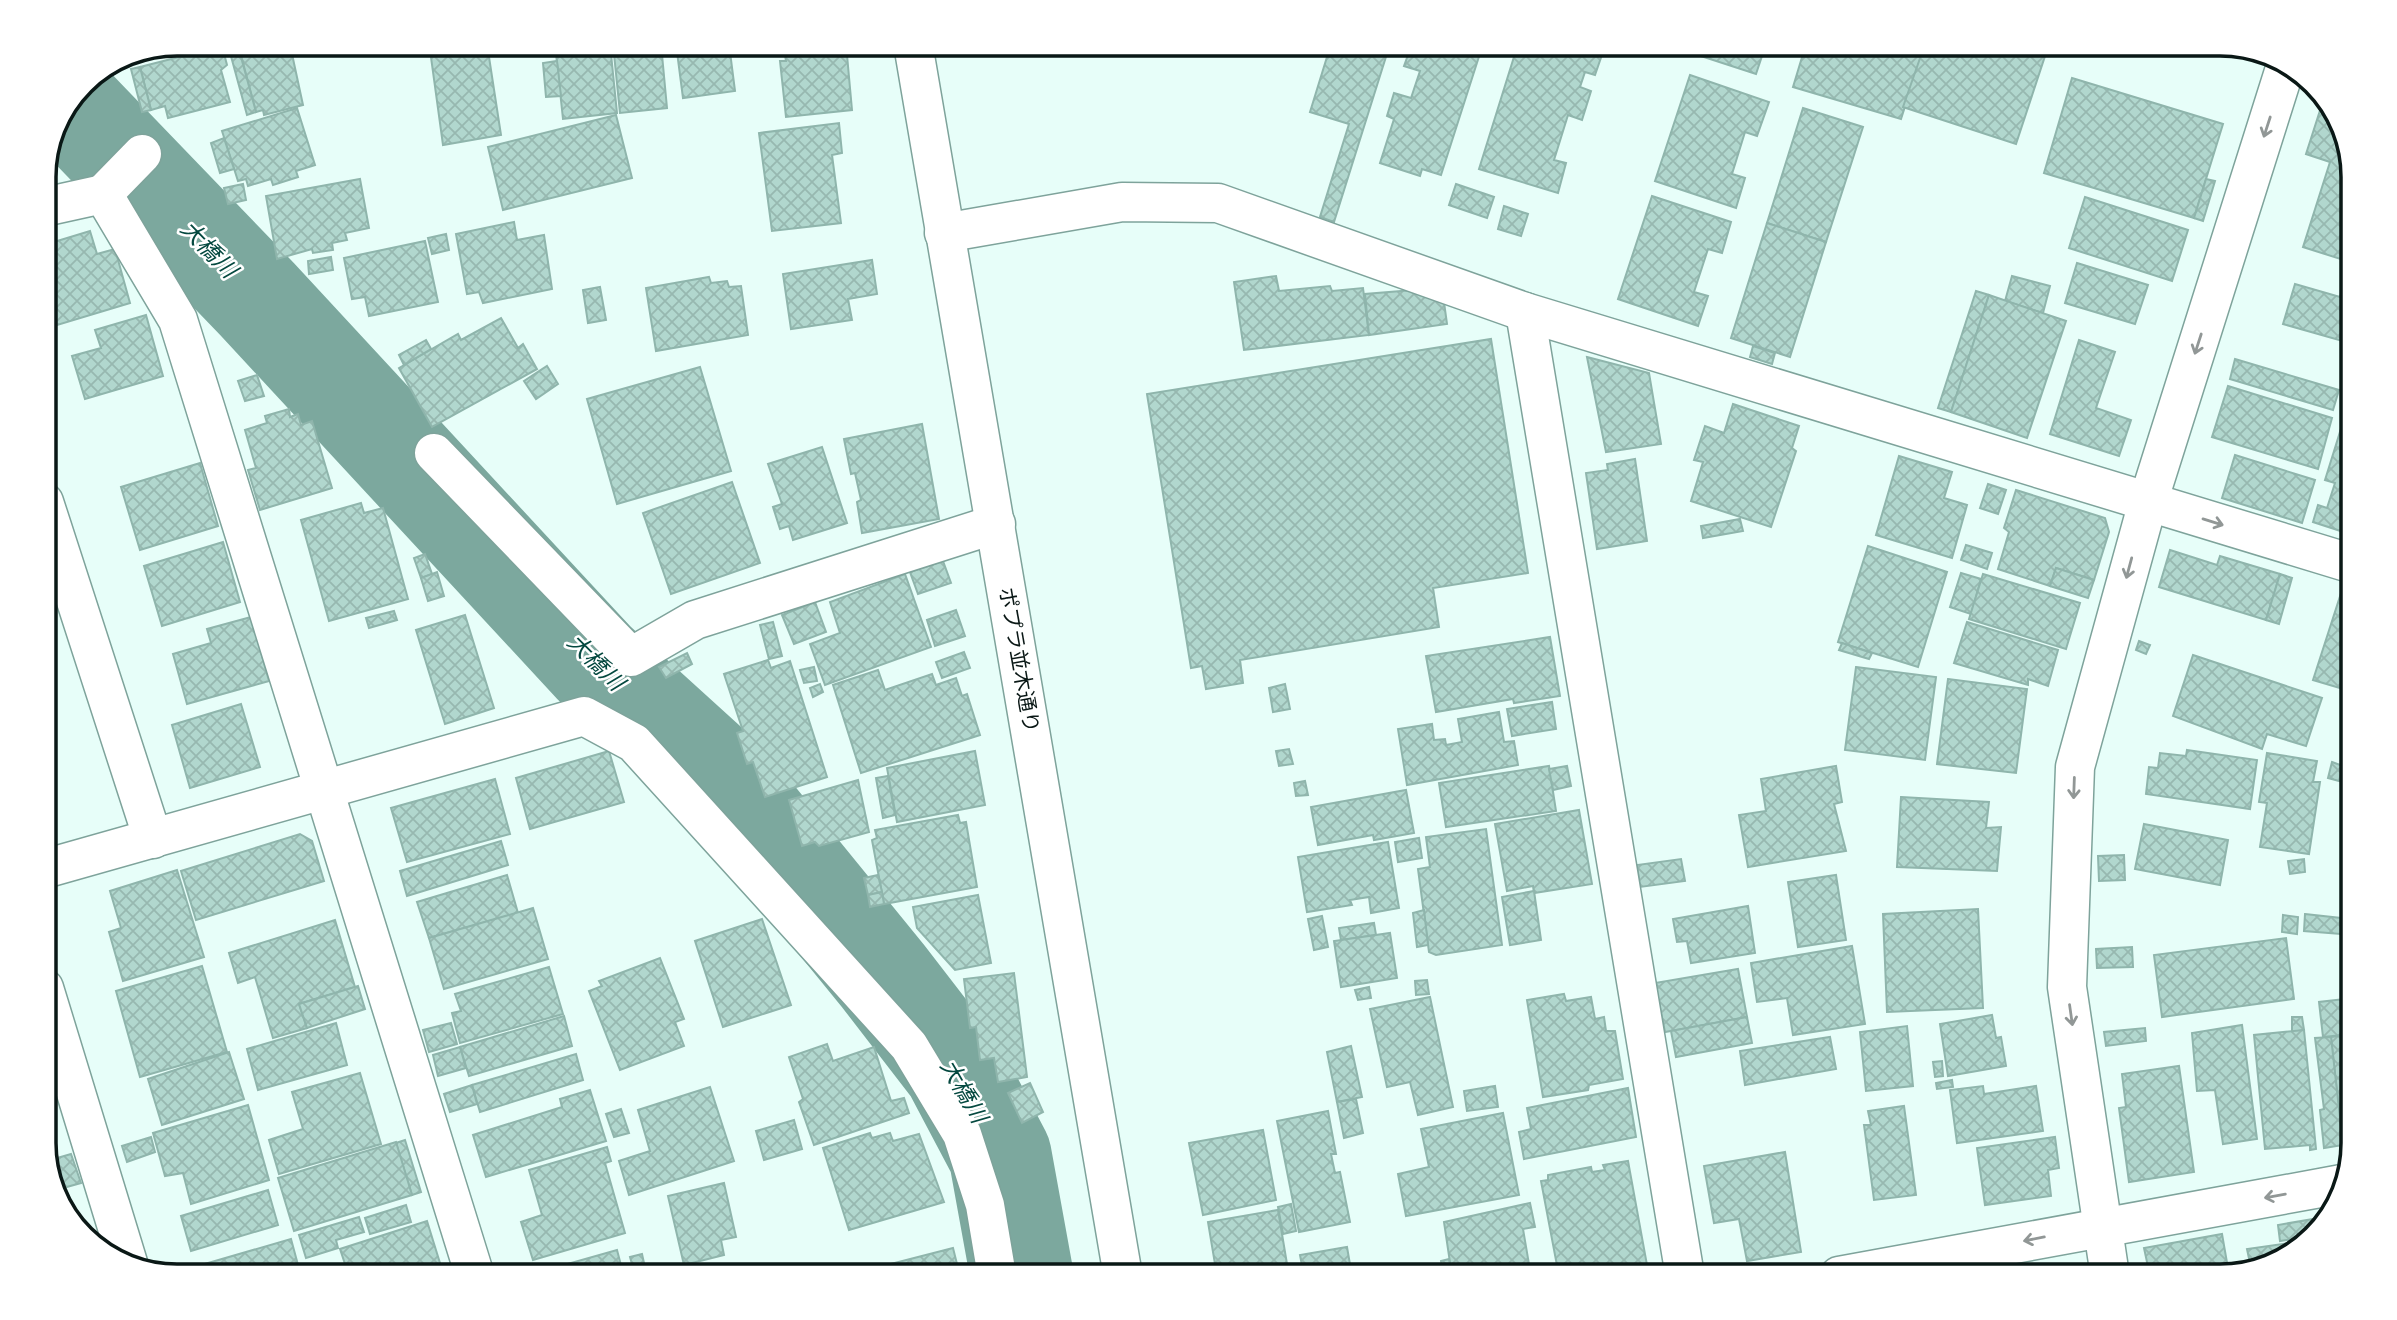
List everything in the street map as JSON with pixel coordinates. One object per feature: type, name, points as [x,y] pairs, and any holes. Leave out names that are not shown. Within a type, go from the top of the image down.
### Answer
[{"type":"street","name":"ポプラ並木通り","points":[[915,56],[1121,1264]]},
{"type":"street","points":[[2108,1264],[2067,987],[2075,767],[2147,502],[2283,74]]},
{"type":"street","points":[[56,204],[103,194],[142,154]]},
{"type":"street","points":[[103,194],[178,320],[471,1264]]},
{"type":"street","points":[[944,233],[1122,202],[1218,203],[1525,312],[2341,560]]},
{"type":"street","points":[[1525,312],[1683,1264]]},
{"type":"street","points":[[434,453],[631,657],[695,620],[996,524]]},
{"type":"street","points":[[56,539],[153,839]]},
{"type":"street","points":[[56,866],[325,792],[583,716],[634,743],[909,1046],[962,1134],[985,1205],[995,1264]]},
{"type":"street","points":[[56,1027],[125,1253]]},
{"type":"street","points":[[1903,1264],[2334,1185]]},
{"type":"building","points":[[183,56],[225,56],[227,65],[221,70],[230,102],[168,118],[165,106],[151,110],[140,67]]},
{"type":"building","points":[[231,56],[241,56],[256,112],[247,115]]},
{"type":"building","points":[[241,56],[292,56],[303,105],[264,115],[263,110],[256,112]]},
{"type":"building","points":[[431,56],[489,56],[501,135],[443,145]]},
{"type":"building","points":[[556,56],[611,56],[617,113],[563,119]]},
{"type":"building","points":[[614,56],[662,56],[667,108],[620,113]]},
{"type":"building","points":[[678,56],[731,56],[735,91],[683,98]]},
{"type":"building","points":[[785,56],[847,56],[852,110],[786,117],[780,61],[786,61]]},
{"type":"building","points":[[1327,56],[1386,56],[1334,222],[1320,217],[1349,124],[1310,112]]},
{"type":"building","points":[[1408,56],[1479,56],[1441,175],[1422,169],[1420,176],[1380,163],[1394,119],[1387,116],[1394,93],[1411,98],[1420,71],[1404,66]]},
{"type":"building","points":[[1514,56],[1602,56],[1595,75],[1585,72],[1580,87],[1591,91],[1582,120],[1568,115],[1554,160],[1566,163],[1558,193],[1479,169]]},
{"type":"building","points":[[1701,56],[1762,56],[1756,74]]},
{"type":"building","points":[[1802,56],[1921,56],[1901,119],[1793,87]]},
{"type":"building","points":[[1921,56],[2045,56],[2016,144],[1903,107]]},
{"type":"building","points":[[557,61],[561,96],[546,97],[543,63]]},
{"type":"building","points":[[140,67],[151,110],[142,112],[131,69]]},
{"type":"building","points":[[1690,75],[1769,102],[1757,136],[1745,132],[1732,174],[1745,178],[1736,208],[1655,181]]},
{"type":"building","points":[[2072,78],[2223,124],[2194,218],[2044,173]]},
{"type":"building","points":[[297,108],[315,165],[296,171],[298,177],[273,185],[271,179],[248,186],[246,179],[238,181],[222,131]]},
{"type":"building","points":[[1803,108],[1863,127],[1826,242],[1767,223]]},
{"type":"building","points":[[2320,109],[2329,123],[2339,153],[2341,259],[2303,247],[2330,162],[2306,154]]},
{"type":"building","points":[[616,115],[632,178],[503,210],[488,147]]},
{"type":"building","points":[[839,123],[842,153],[832,155],[841,223],[772,231],[759,133]]},
{"type":"building","points":[[224,138],[234,169],[220,173],[211,143]]},
{"type":"building","points":[[360,179],[369,228],[345,233],[347,240],[332,243],[333,250],[313,253],[312,249],[277,259],[266,196]]},
{"type":"building","points":[[2206,179],[2215,181],[2203,221],[2194,218]]},
{"type":"building","points":[[243,184],[246,200],[228,204],[224,188]]},
{"type":"building","points":[[1456,184],[1494,197],[1487,218],[1449,205]]},
{"type":"building","points":[[1652,196],[1731,222],[1722,253],[1708,249],[1694,292],[1708,296],[1698,326],[1618,299]]},
{"type":"building","points":[[2085,197],[2188,230],[2172,281],[2069,248]]},
{"type":"building","points":[[1504,206],[1528,214],[1521,236],[1498,229]]},
{"type":"building","points":[[514,222],[517,240],[544,235],[552,289],[483,303],[479,292],[467,294],[456,234]]},
{"type":"building","points":[[1767,223],[1826,242],[1790,357],[1731,338]]},
{"type":"building","points":[[90,231],[97,254],[115,249],[130,303],[56,325],[56,241]]},
{"type":"building","points":[[446,234],[449,250],[432,254],[428,238]]},
{"type":"building","points":[[425,241],[438,302],[369,316],[365,297],[352,299],[344,258]]},
{"type":"building","points":[[331,257],[333,270],[309,274],[308,261]]},
{"type":"building","points":[[872,260],[877,294],[848,299],[852,320],[791,329],[783,274]]},
{"type":"building","points":[[2077,263],[2148,285],[2135,324],[2065,303]]},
{"type":"building","points":[[1276,276],[1279,291],[1330,286],[1332,291],[1363,288],[1369,335],[1244,350],[1234,282]]},
{"type":"building","points":[[2012,276],[2050,286],[2043,313],[2005,301]]},
{"type":"building","points":[[709,277],[711,283],[727,281],[729,287],[741,286],[748,335],[656,351],[646,288]]},
{"type":"building","points":[[2295,284],[2340,297],[2341,294],[2341,341],[2283,324]]},
{"type":"building","points":[[600,287],[606,320],[588,323],[583,290]]},
{"type":"building","points":[[1426,289],[1443,295],[1447,324],[1369,335],[1365,294]]},
{"type":"building","points":[[1976,291],[1989,295],[1951,412],[1938,408]]},
{"type":"building","points":[[1989,295],[2066,321],[2027,438],[1951,412]]},
{"type":"building","points":[[146,315],[163,376],[85,399],[72,356],[101,348],[95,330]]},
{"type":"building","points":[[501,318],[518,348],[523,344],[537,369],[432,427],[399,368],[458,334],[461,340]]},
{"type":"building","points":[[1491,339],[1528,573],[1433,588],[1439,627],[1240,660],[1243,683],[1206,689],[1202,666],[1191,668],[1147,394]]},
{"type":"building","points":[[426,340],[431,349],[404,365],[399,355]]},
{"type":"building","points":[[2079,340],[2115,352],[2096,408],[2131,420],[2119,456],[2050,434]]},
{"type":"building","points":[[1753,346],[1775,353],[1772,364],[1750,357]]},
{"type":"building","points":[[1587,357],[1649,373],[1661,444],[1606,452]]},
{"type":"building","points":[[2235,359],[2339,390],[2333,410],[2230,379]]},
{"type":"building","points":[[547,366],[558,384],[536,399],[524,381]]},
{"type":"building","points":[[700,367],[731,471],[617,504],[587,399]]},
{"type":"building","points":[[257,375],[264,396],[245,401],[238,381]]},
{"type":"building","points":[[2228,386],[2332,418],[2318,469],[2212,437]]},
{"type":"building","points":[[1733,404],[1799,426],[1792,448],[1796,451],[1771,527],[1691,501],[1703,462],[1694,460],[1705,426],[1724,433]]},
{"type":"building","points":[[289,409],[290,417],[298,414],[301,425],[312,421],[332,488],[260,510],[248,470],[256,468],[245,430],[267,423],[265,416]]},
{"type":"building","points":[[922,424],[939,519],[862,533],[857,502],[861,500],[855,473],[851,474],[844,439]]},
{"type":"building","points":[[2341,429],[2341,531],[2313,522],[2318,505],[2327,508],[2335,483],[2325,480]]},
{"type":"building","points":[[822,447],[847,523],[793,540],[789,526],[780,529],[773,507],[782,504],[768,464]]},
{"type":"building","points":[[2235,455],[2315,480],[2302,523],[2222,498]]},
{"type":"building","points":[[1899,456],[1952,472],[1944,498],[1967,505],[1952,558],[1876,535]]},
{"type":"building","points":[[1635,459],[1647,541],[1597,549],[1586,473],[1608,470],[1607,464]]},
{"type":"building","points":[[200,463],[218,526],[140,550],[121,487]]},
{"type":"building","points":[[732,482],[760,563],[671,594],[643,513]]},
{"type":"building","points":[[1988,484],[2006,490],[1998,514],[1980,508]]},
{"type":"building","points":[[2016,490],[2105,518],[2109,532],[2094,580],[2056,568],[2050,586],[1998,569],[2009,532],[2004,528]]},
{"type":"building","points":[[361,503],[364,513],[383,508],[408,599],[329,621],[301,520]]},
{"type":"building","points":[[1740,519],[1743,531],[1703,538],[1701,526]]},
{"type":"building","points":[[223,542],[240,602],[162,626],[144,566]]},
{"type":"building","points":[[1966,545],[1992,553],[1987,569],[1961,560]]},
{"type":"building","points":[[1868,546],[1947,572],[1918,667],[1838,642]]},
{"type":"building","points":[[2170,550],[2217,565],[2220,556],[2280,574],[2266,620],[2159,587]]},
{"type":"building","points":[[425,554],[432,574],[421,578],[414,558]]},
{"type":"building","points":[[943,561],[951,583],[918,594],[910,572]]},
{"type":"building","points":[[2056,568],[2094,580],[2088,598],[2050,586]]},
{"type":"building","points":[[437,572],[444,596],[428,601],[421,578]]},
{"type":"building","points":[[1961,573],[1981,579],[1971,614],[1950,607]]},
{"type":"building","points":[[905,574],[931,647],[825,685],[810,644],[840,633],[830,602]]},
{"type":"building","points":[[1983,574],[2080,603],[2066,649],[1969,619]]},
{"type":"building","points":[[2280,574],[2292,578],[2279,624],[2266,620]]},
{"type":"building","points":[[2341,593],[2341,688],[2313,680]]},
{"type":"building","points":[[815,602],[826,632],[794,644],[782,615]]},
{"type":"building","points":[[956,610],[965,636],[935,646],[927,620]]},
{"type":"building","points":[[394,611],[397,620],[369,628],[366,618]]},
{"type":"building","points":[[465,615],[494,708],[445,724],[416,630]]},
{"type":"building","points":[[251,617],[269,681],[187,704],[173,654],[211,643],[207,629]]},
{"type":"building","points":[[773,622],[782,656],[769,659],[760,625]]},
{"type":"building","points":[[1967,622],[2058,650],[2048,686],[2028,679],[2028,685],[1954,663]]},
{"type":"building","points":[[1550,637],[1560,696],[1514,703],[1513,699],[1436,712],[1426,656]]},
{"type":"building","points":[[2139,641],[2150,645],[2146,654],[2136,650]]},
{"type":"building","points":[[1842,643],[1872,653],[1869,659],[1839,650]]},
{"type":"building","points":[[964,652],[970,668],[942,678],[936,662]]},
{"type":"building","points":[[687,653],[692,664],[666,678],[659,667]]},
{"type":"building","points":[[2193,655],[2322,698],[2306,746],[2267,734],[2262,749],[2173,716]]},
{"type":"building","points":[[768,660],[771,668],[790,661],[827,777],[765,797],[753,762],[747,764],[737,733],[743,731],[724,674]]},
{"type":"building","points":[[814,667],[817,681],[804,683],[800,670]]},
{"type":"building","points":[[1856,667],[1936,677],[1925,760],[1845,750]]},
{"type":"building","points":[[878,670],[885,690],[932,674],[936,685],[956,678],[962,696],[967,694],[980,735],[861,773],[833,685]]},
{"type":"building","points":[[1948,679],[2027,689],[2016,773],[1937,764]]},
{"type":"building","points":[[820,684],[823,692],[813,697],[810,688]]},
{"type":"building","points":[[1285,684],[1290,709],[1273,712],[1269,688]]},
{"type":"building","points":[[1552,702],[1556,729],[1512,736],[1507,709]]},
{"type":"building","points":[[241,704],[260,767],[190,788],[172,725]]},
{"type":"building","points":[[1499,712],[1504,742],[1514,741],[1518,765],[1407,785],[1398,729],[1432,724],[1434,740],[1445,739],[1446,745],[1462,742],[1458,719]]},
{"type":"building","points":[[1289,749],[1293,764],[1279,766],[1276,751]]},
{"type":"building","points":[[2187,750],[2257,760],[2250,809],[2146,794],[2149,767],[2158,768],[2160,753],[2186,756]]},
{"type":"building","points":[[609,751],[624,802],[530,829],[516,778]]},
{"type":"building","points":[[975,751],[985,805],[897,822],[887,768]]},
{"type":"building","points":[[2267,753],[2317,761],[2313,782],[2320,782],[2309,854],[2260,847],[2267,803],[2259,802]]},
{"type":"building","points":[[2332,762],[2341,765],[2339,781],[2328,778]]},
{"type":"building","points":[[1549,766],[1556,811],[1446,827],[1439,783]]},
{"type":"building","points":[[1567,766],[1571,786],[1553,790],[1549,769]]},
{"type":"building","points":[[1836,766],[1842,802],[1834,804],[1846,851],[1748,867],[1739,815],[1766,811],[1761,779]]},
{"type":"building","points":[[888,776],[895,815],[883,818],[876,778]]},
{"type":"building","points":[[495,779],[510,834],[407,862],[391,808]]},
{"type":"building","points":[[858,780],[869,832],[819,846],[815,842],[802,846],[789,800]]},
{"type":"building","points":[[1305,781],[1308,795],[1296,796],[1294,783]]},
{"type":"building","points":[[1406,790],[1414,833],[1374,840],[1373,835],[1318,845],[1311,807]]},
{"type":"building","points":[[1901,797],[1989,802],[1986,828],[2001,827],[1997,871],[1897,867]]},
{"type":"building","points":[[1579,810],[1592,884],[1534,893],[1533,886],[1507,891],[1495,824]]},
{"type":"building","points":[[958,815],[960,823],[966,822],[977,887],[884,904],[872,840],[877,838],[875,830]]},
{"type":"building","points":[[2144,824],[2228,840],[2220,885],[2135,869]]},
{"type":"building","points":[[1486,829],[1502,945],[1436,955],[1429,952],[1418,869],[1430,867],[1426,837]]},
{"type":"building","points":[[300,834],[312,841],[324,881],[196,920],[181,871]]},
{"type":"building","points":[[1419,838],[1422,858],[1398,862],[1395,842]]},
{"type":"building","points":[[501,841],[508,865],[407,896],[400,871]]},
{"type":"building","points":[[1388,842],[1399,908],[1371,913],[1369,897],[1350,900],[1352,905],[1307,912],[1298,857]]},
{"type":"building","points":[[2124,855],[2125,880],[2099,881],[2098,856]]},
{"type":"building","points":[[1681,859],[1685,881],[1640,887],[1637,865]]},
{"type":"building","points":[[2304,859],[2305,872],[2290,874],[2288,861]]},
{"type":"building","points":[[177,870],[204,957],[123,981],[109,932],[121,928],[110,891]]},
{"type":"building","points":[[507,875],[518,913],[429,938],[417,902]]},
{"type":"building","points":[[878,875],[882,892],[868,895],[864,878]]},
{"type":"building","points":[[1836,875],[1846,940],[1798,947],[1788,882]]},
{"type":"building","points":[[1534,891],[1541,940],[1510,945],[1502,897]]},
{"type":"building","points":[[882,892],[884,904],[870,907],[868,895]]},
{"type":"building","points":[[978,895],[991,963],[955,970],[917,928],[913,907]]},
{"type":"building","points":[[1748,906],[1755,953],[1691,963],[1687,941],[1677,942],[1673,919]]},
{"type":"building","points":[[533,908],[548,959],[444,989],[429,938]]},
{"type":"building","points":[[1978,909],[1983,1008],[1887,1012],[1883,914]]},
{"type":"building","points":[[1424,910],[1428,945],[1417,947],[1413,913]]},
{"type":"building","points":[[2305,914],[2341,918],[2341,934],[2304,931]]},
{"type":"building","points":[[2283,915],[2298,917],[2297,934],[2282,932]]},
{"type":"building","points":[[1322,916],[1328,947],[1314,950],[1308,919]]},
{"type":"building","points":[[762,919],[791,1005],[723,1027],[695,941]]},
{"type":"building","points":[[335,920],[355,987],[299,1004],[307,1028],[273,1038],[255,977],[238,983],[229,953]]},
{"type":"building","points":[[1374,923],[1376,935],[1341,940],[1339,928]]},
{"type":"building","points":[[1390,933],[1397,978],[1341,987],[1334,941]]},
{"type":"building","points":[[2286,938],[2294,999],[2162,1017],[2154,955]]},
{"type":"building","points":[[1852,946],[1865,1024],[1793,1035],[1787,998],[1757,1002],[1751,963]]},
{"type":"building","points":[[2132,947],[2133,967],[2097,968],[2096,949]]},
{"type":"building","points":[[660,958],[684,1019],[675,1022],[684,1046],[620,1070],[589,991],[602,986],[599,981]]},
{"type":"building","points":[[202,966],[227,1052],[140,1077],[116,991]]},
{"type":"building","points":[[549,967],[563,1014],[460,1043],[452,1013],[461,1011],[455,994]]},
{"type":"building","points":[[1738,969],[1747,1017],[1665,1032],[1655,983]]},
{"type":"building","points":[[1014,973],[1027,1077],[998,1082],[994,1058],[980,1060],[976,1027],[970,1028],[964,979]]},
{"type":"building","points":[[1427,980],[1429,994],[1416,995],[1415,981]]},
{"type":"building","points":[[358,986],[365,1009],[307,1028],[299,1004]]},
{"type":"building","points":[[1369,987],[1371,998],[1358,1000],[1355,990]]},
{"type":"building","points":[[1564,994],[1566,1001],[1591,997],[1595,1019],[1604,1017],[1606,1031],[1615,1031],[1623,1079],[1589,1085],[1588,1090],[1543,1097],[1527,1000]]},
{"type":"building","points":[[1430,997],[1453,1107],[1418,1115],[1410,1082],[1387,1087],[1370,1009]]},
{"type":"building","points":[[2341,999],[2341,1035],[2323,1037],[2319,1002]]},
{"type":"building","points":[[1992,1015],[1996,1038],[2001,1037],[2006,1066],[1948,1076],[1940,1024]]},
{"type":"building","points":[[564,1016],[572,1046],[469,1076],[460,1047]]},
{"type":"building","points":[[1747,1017],[1752,1043],[1676,1057],[1671,1031]]},
{"type":"building","points":[[2292,1017],[2302,1017],[2304,1030],[2292,1032]]},
{"type":"building","points":[[336,1023],[347,1065],[258,1090],[247,1049]]},
{"type":"building","points":[[451,1023],[457,1044],[429,1052],[423,1030]]},
{"type":"building","points":[[2242,1025],[2257,1139],[2223,1144],[2215,1090],[2197,1091],[2192,1033]]},
{"type":"building","points":[[1907,1026],[1913,1086],[1866,1091],[1860,1032]]},
{"type":"building","points":[[2145,1028],[2146,1041],[2106,1046],[2104,1032]]},
{"type":"building","points":[[2304,1030],[2316,1149],[2310,1150],[2310,1145],[2265,1149],[2254,1035]]},
{"type":"building","points":[[2341,1036],[2339,1111],[2331,1037]]},
{"type":"building","points":[[1830,1037],[1836,1069],[1745,1085],[1740,1051]]},
{"type":"building","points":[[2331,1037],[2341,1145],[2324,1148],[2320,1110],[2324,1109],[2315,1038]]},
{"type":"building","points":[[827,1044],[833,1061],[874,1047],[891,1101],[904,1098],[909,1113],[814,1145],[799,1102],[803,1099],[789,1057]]},
{"type":"building","points":[[1351,1046],[1362,1097],[1337,1102],[1327,1052]]},
{"type":"building","points":[[460,1047],[466,1068],[438,1076],[433,1055]]},
{"type":"building","points":[[229,1052],[244,1099],[162,1125],[148,1079]]},
{"type":"building","points":[[576,1054],[583,1080],[480,1112],[472,1085]]},
{"type":"building","points":[[1942,1061],[1943,1076],[1935,1077],[1933,1062]]},
{"type":"building","points":[[2179,1066],[2194,1172],[2129,1182],[2119,1108],[2126,1107],[2122,1074]]},
{"type":"building","points":[[360,1073],[381,1144],[279,1174],[269,1140],[303,1129],[292,1092]]},
{"type":"building","points":[[1952,1080],[1953,1087],[1937,1089],[1936,1083]]},
{"type":"building","points":[[1030,1083],[1043,1112],[1022,1123],[1008,1093]]},
{"type":"building","points":[[472,1085],[477,1104],[450,1112],[444,1094]]},
{"type":"building","points":[[1495,1086],[1498,1107],[1467,1111],[1464,1091]]},
{"type":"building","points":[[1983,1086],[1984,1094],[2036,1086],[2043,1131],[1957,1143],[1950,1090]]},
{"type":"building","points":[[710,1087],[734,1161],[629,1195],[619,1161],[650,1151],[638,1110]]},
{"type":"building","points":[[1628,1088],[1636,1137],[1524,1159],[1519,1132],[1531,1129],[1527,1108]]},
{"type":"building","points":[[590,1090],[606,1141],[486,1177],[473,1135],[562,1107],[560,1099]]},
{"type":"building","points":[[1356,1099],[1363,1133],[1344,1138],[1337,1102]]},
{"type":"building","points":[[248,1105],[269,1180],[191,1204],[183,1173],[165,1176],[153,1133]]},
{"type":"building","points":[[1904,1106],[1916,1195],[1874,1200],[1864,1125],[1871,1125],[1868,1111]]},
{"type":"building","points":[[621,1109],[629,1133],[614,1137],[606,1114]]},
{"type":"building","points":[[1328,1111],[1336,1154],[1331,1154],[1335,1173],[1340,1172],[1350,1222],[1299,1232],[1277,1121]]},
{"type":"building","points":[[1503,1113],[1519,1195],[1406,1216],[1398,1174],[1429,1167],[1421,1129]]},
{"type":"building","points":[[794,1120],[802,1149],[764,1160],[756,1131]]},
{"type":"building","points":[[1263,1130],[1276,1200],[1203,1215],[1189,1143]]},
{"type":"building","points":[[870,1133],[872,1138],[890,1133],[893,1141],[919,1134],[944,1202],[849,1230],[823,1148]]},
{"type":"building","points":[[151,1137],[155,1152],[127,1162],[122,1146]]},
{"type":"building","points":[[2055,1137],[2059,1168],[2048,1170],[2051,1196],[1985,1205],[1977,1148]]},
{"type":"building","points":[[405,1140],[421,1192],[412,1195],[396,1143]]},
{"type":"building","points":[[396,1142],[412,1195],[294,1231],[278,1178]]},
{"type":"building","points":[[607,1147],[611,1161],[605,1163],[625,1233],[533,1260],[521,1222],[542,1215],[529,1170]]},
{"type":"building","points":[[1785,1152],[1801,1252],[1747,1261],[1739,1219],[1714,1223],[1704,1166]]},
{"type":"building","points":[[71,1154],[81,1183],[64,1188],[57,1158]]},
{"type":"building","points":[[1628,1161],[1647,1264],[1557,1264],[1541,1181],[1548,1180],[1548,1175],[1591,1167],[1592,1172],[1605,1170],[1603,1165]]},
{"type":"building","points":[[724,1183],[736,1237],[721,1240],[724,1255],[684,1264],[668,1196]]},
{"type":"building","points":[[268,1190],[278,1225],[191,1251],[181,1216]]},
{"type":"building","points":[[1530,1203],[1535,1227],[1523,1229],[1529,1264],[1450,1264],[1444,1222]]},
{"type":"building","points":[[1291,1204],[1296,1231],[1283,1234],[1278,1207]]},
{"type":"building","points":[[406,1205],[411,1222],[370,1234],[365,1218]]},
{"type":"building","points":[[1278,1210],[1287,1264],[1215,1264],[1208,1222]]},
{"type":"building","points":[[359,1217],[364,1232],[336,1240],[338,1248],[306,1258],[299,1235]]},
{"type":"building","points":[[2315,1219],[2294,1239],[2280,1241],[2278,1225]]},
{"type":"building","points":[[427,1221],[440,1264],[345,1264],[340,1249]]},
{"type":"building","points":[[2222,1234],[2227,1264],[2147,1264],[2144,1248]]},
{"type":"building","points":[[291,1239],[298,1264],[205,1264]]},
{"type":"building","points":[[2288,1243],[2249,1260],[2247,1249]]},
{"type":"building","points":[[1347,1247],[1350,1264],[1302,1264],[1300,1255]]},
{"type":"building","points":[[953,1248],[957,1264],[891,1264]]},
{"type":"building","points":[[617,1250],[621,1264],[567,1264]]},
{"type":"building","points":[[642,1254],[644,1264],[632,1264],[630,1257]]},
{"type":"building","points":[[1449,1259],[1450,1264],[1441,1264],[1441,1261]]},
{"type":"waterway","name":"大橋川","points":[[76,111],[257,299],[595,664],[725,782],[954,1068],[1000,1155],[1020,1264]]}]
